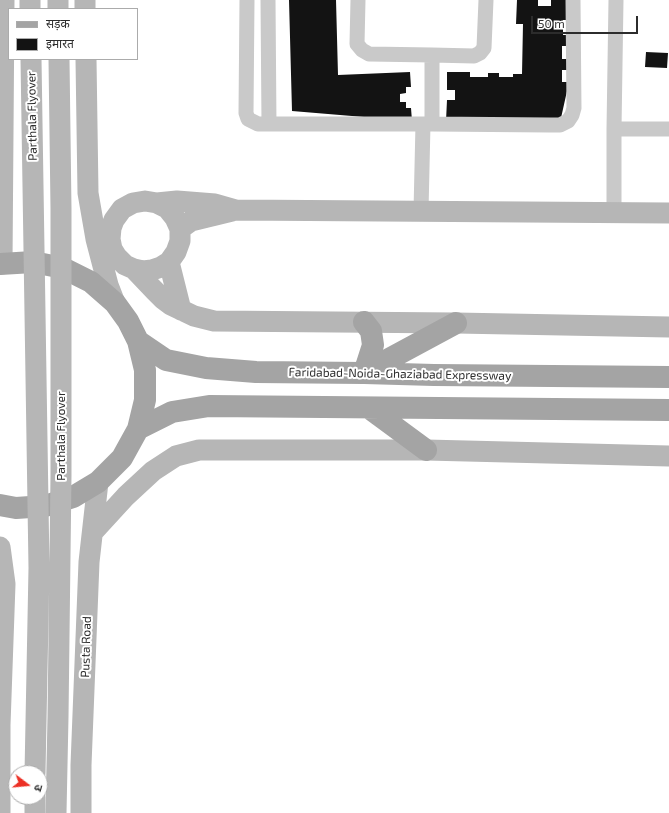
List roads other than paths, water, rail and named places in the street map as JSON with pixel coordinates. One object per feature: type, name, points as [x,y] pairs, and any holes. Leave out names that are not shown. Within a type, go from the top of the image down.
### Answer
[{"type":"main road","points":[[4,0],[2,29],[1,264],[33,262],[63,268],[112,294]]},
{"type":"main road","name":"Parthala Flyover","points":[[31,60],[39,568],[35,765]]},
{"type":"main road","name":"Parthala Flyover","points":[[56,813],[61,467],[61,209],[59,60]]},
{"type":"main road","points":[[0,505],[16,508],[45,506],[73,497],[98,482],[122,458],[138,428],[145,400],[145,370],[138,341],[112,294],[96,239],[89,202],[86,60]]},
{"type":"main road","points":[[236,210],[215,204],[177,201],[157,203],[144,201],[133,203],[122,209],[114,220],[110,238],[112,249],[117,257],[163,299],[194,316],[214,321],[669,327]]},
{"type":"main road","points":[[89,202],[114,220]]},
{"type":"main road","points":[[129,267],[143,271],[152,270],[169,262],[176,252],[180,241],[180,229],[175,218],[167,208],[157,203]]},
{"type":"main road","points":[[180,229],[191,221],[236,210],[669,213]]},
{"type":"main road","points":[[169,262],[181,310]]},
{"type":"main road","points":[[112,294],[129,267]]},
{"type":"main road","points":[[364,322],[371,331],[373,345],[364,373]]},
{"type":"main road","points":[[364,373],[456,323]]},
{"type":"main road","name":"Faridabad-Noida-Ghaziabad Expressway","points":[[138,341],[166,360],[206,368],[256,372],[669,377]]},
{"type":"main road","points":[[520,375],[520,409]]},
{"type":"main road","points":[[138,428],[172,412],[209,406],[669,410]]},
{"type":"main road","points":[[369,408],[426,450]]},
{"type":"main road","points":[[93,532],[126,496],[153,472],[176,456],[199,450],[426,450],[669,456]]},
{"type":"main road","name":"Pusta Road","points":[[81,813],[81,765],[89,562],[98,482]]},
{"type":"main road","points":[[0,547],[5,584],[0,725],[0,813]]},
{"type":"street","points":[[247,0],[246,113],[248,119],[258,124],[550,125],[560,125],[568,121],[574,108],[573,0]]},
{"type":"street","points":[[268,0],[269,124]]},
{"type":"street","points":[[358,0],[357,44],[362,50],[369,54],[474,56],[480,53],[484,48],[486,0]]},
{"type":"street","points":[[614,213],[616,0]]},
{"type":"street","points":[[421,211],[432,54]]},
{"type":"street","points":[[614,129],[669,129]]}]
